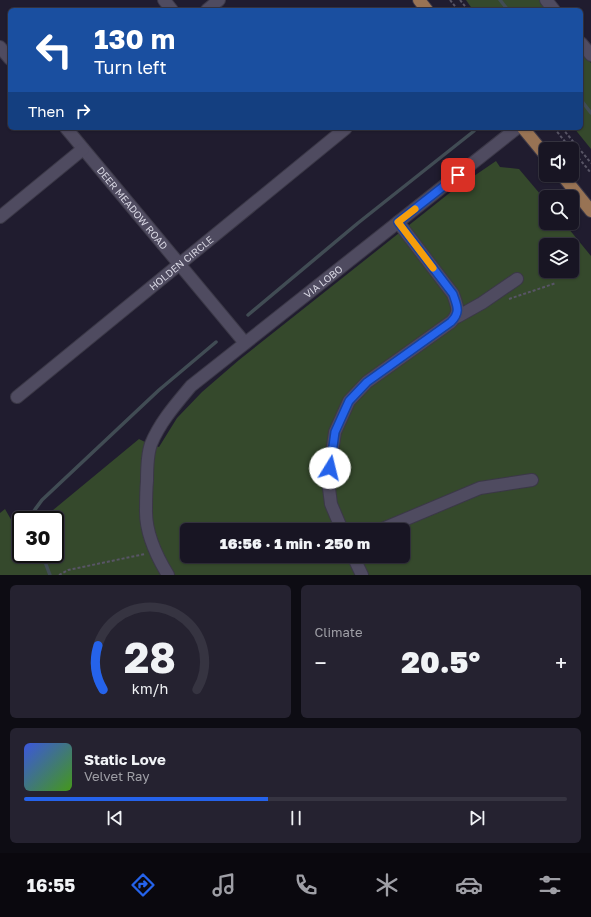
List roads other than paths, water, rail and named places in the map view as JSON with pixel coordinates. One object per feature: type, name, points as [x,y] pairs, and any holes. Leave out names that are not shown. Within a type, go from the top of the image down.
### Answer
[{"type":"main road","points":[[419,0],[425,8]]},
{"type":"main road","points":[[525,130],[539,147]]},
{"type":"main road","points":[[568,182],[591,211]]},
{"type":"street","points":[[164,0],[170,8]]},
{"type":"street","points":[[209,8],[219,0]]},
{"type":"street","points":[[546,0],[552,8]]},
{"type":"street","points":[[583,46],[591,56]]},
{"type":"street","points":[[0,47],[8,57]]},
{"type":"street","name":"DEER MEADOW ROAD","points":[[68,130],[245,343]]},
{"type":"street","name":"HOLDEN CIRCLE","points":[[17,397],[344,130]]},
{"type":"street","name":"VIA LOBO","points":[[168,575],[162,566],[151,539],[146,513],[149,453],[151,445],[160,427],[174,406],[191,386],[514,130]]},
{"type":"street","points":[[0,217],[83,149]]},
{"type":"street","points":[[398,222],[453,294],[458,306],[457,317]]},
{"type":"street","points":[[339,523],[331,504],[328,480],[335,432],[349,401],[367,382],[457,317],[482,303],[517,278]]},
{"type":"street","points":[[397,523],[480,488],[532,480]]},
{"type":"street","points":[[356,563],[362,575]]},
{"type":"waterway","points":[[500,0],[506,8]]},
{"type":"waterway","points":[[583,103],[591,113]]},
{"type":"waterway","points":[[248,315],[358,223],[474,131]]},
{"type":"waterway","points":[[35,511],[42,500],[159,390],[216,342]]},
{"type":"waterway","points":[[45,563],[50,575]]}]
